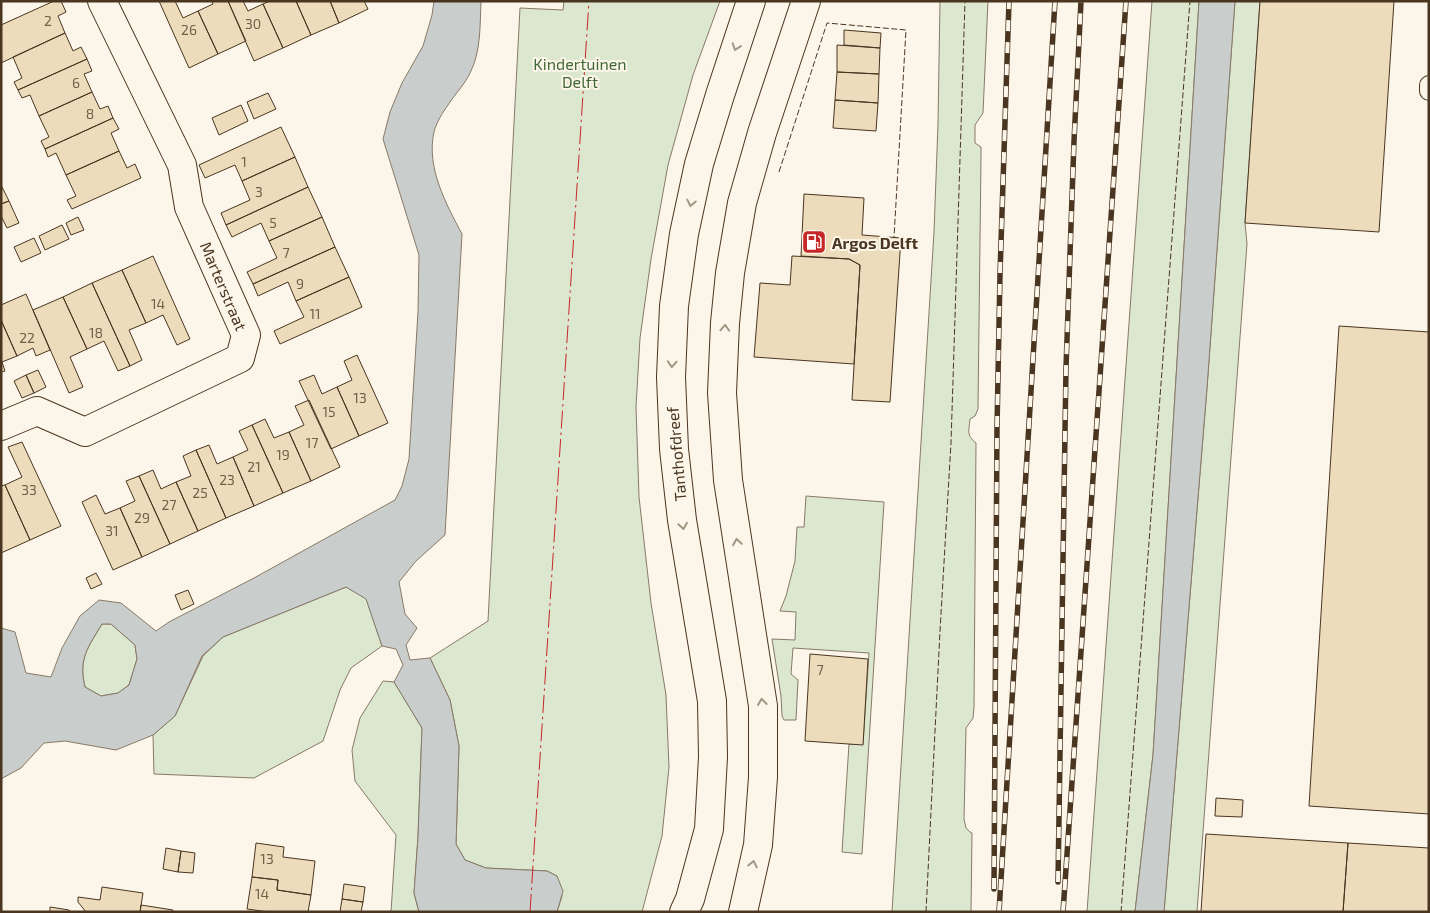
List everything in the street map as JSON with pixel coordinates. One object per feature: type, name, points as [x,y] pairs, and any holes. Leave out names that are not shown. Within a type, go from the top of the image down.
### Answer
[{"type":"street","name":"Marterstraat","points":[[1,426],[37,411],[85,432],[240,358],[246,335],[190,206],[182,165],[102,1]]},
{"type":"street","name":"Tanthofdreef","points":[[684,912],[690,899],[709,829],[713,757],[712,701],[682,520],[674,449],[671,378],[674,306],[684,234],[699,164],[752,1]]},
{"type":"street","points":[[743,912],[758,845],[763,777],[763,706],[728,480],[722,393],[725,323],[730,273],[742,203],[762,133],[806,1]]},
{"type":"lane","points":[[1429,85],[1429,90]]},
{"type":"green space","name":"Kindertuinen Delft","points":[[564,1],[720,1],[693,75],[668,165],[651,259],[640,338],[636,407],[639,497],[651,603],[666,695],[669,767],[662,836],[642,912],[557,912],[562,896],[557,876],[547,871],[486,868],[465,860],[456,844],[459,746],[450,700],[430,658],[488,621],[520,8],[563,10]]},
{"type":"green space","points":[[940,1],[988,1],[983,113],[975,125],[975,143],[981,147],[978,409],[975,416],[970,419],[969,430],[969,435],[976,443],[974,707],[973,718],[966,728],[964,819],[966,828],[972,833],[971,912],[892,912],[934,232]]},
{"type":"green space","points":[[1152,1],[1199,1],[1153,755],[1135,912],[1087,912]]},
{"type":"green space","points":[[1235,1],[1260,1],[1245,223],[1247,244],[1197,912],[1164,912],[1207,388]]},
{"type":"green space","points":[[806,496],[884,502],[862,854],[842,852],[849,744],[863,744],[869,653],[793,648],[791,674],[798,680],[796,720],[784,720],[782,716],[781,696],[772,639],[795,640],[796,612],[780,611],[795,561],[797,527],[804,527]]},
{"type":"green space","points":[[346,587],[366,598],[382,646],[351,668],[340,690],[323,741],[254,778],[154,774],[153,735],[175,716],[203,656],[223,637]]},
{"type":"green space","points":[[102,624],[111,624],[135,645],[137,659],[129,685],[118,693],[101,696],[85,687],[83,668],[92,640]]},
{"type":"green space","points":[[383,681],[394,682],[422,728],[414,893],[419,912],[391,912],[396,835],[355,781],[352,750],[360,718]]},
{"type":"shaded area","points":[[434,1],[481,1],[479,38],[474,65],[438,121],[432,145],[435,172],[439,185],[462,234],[445,535],[416,561],[399,582],[405,614],[417,628],[406,645],[410,660],[430,658],[450,700],[459,746],[456,844],[465,860],[486,868],[547,871],[557,876],[563,891],[557,912],[419,912],[414,893],[422,728],[394,682],[403,665],[396,649],[382,646],[366,599],[346,587],[223,637],[202,656],[175,716],[153,735],[116,750],[65,741],[44,743],[21,768],[1,779],[1,628],[15,632],[26,673],[51,677],[62,648],[80,616],[99,600],[121,603],[156,631],[169,622],[254,578],[395,500],[402,486],[409,459],[418,312],[419,255],[383,139],[390,112],[402,83],[423,46]],"holes":[[[102,624],[111,624],[135,645],[137,659],[129,685],[118,693],[101,696],[85,687],[83,677],[84,661],[89,647]]]},
{"type":"shaded area","points":[[1199,1],[1235,1],[1207,388],[1164,912],[1135,912],[1153,755]]},
{"type":"building","points":[[54,1],[61,1],[66,12],[58,16],[65,33],[1,63],[1,25]]},
{"type":"building","points":[[159,1],[175,1],[183,18],[198,11],[218,54],[189,68]]},
{"type":"building","points":[[212,1],[228,1],[246,41],[218,54],[198,11],[213,4]]},
{"type":"building","points":[[228,1],[243,1],[248,11],[263,4],[283,48],[254,61]]},
{"type":"building","points":[[270,1],[296,1],[311,35],[283,48],[263,4]]},
{"type":"building","points":[[296,1],[330,1],[339,23],[311,35]]},
{"type":"building","points":[[330,1],[364,1],[368,9],[339,23]]},
{"type":"building","points":[[1260,1],[1394,1],[1379,232],[1245,223]]},
{"type":"building","points":[[844,30],[881,33],[880,48],[844,45]]},
{"type":"building","points":[[65,33],[73,51],[81,47],[87,59],[18,90],[14,82],[22,78],[13,57]]},
{"type":"building","points":[[837,45],[880,48],[879,74],[837,72]]},
{"type":"building","points":[[87,59],[92,71],[84,74],[92,92],[39,116],[30,95],[22,98],[18,90]]},
{"type":"building","points":[[837,72],[879,74],[878,103],[835,100]]},
{"type":"building","points":[[92,92],[100,109],[108,106],[113,118],[45,149],[41,141],[49,137],[39,116]]},
{"type":"building","points":[[268,93],[276,109],[254,119],[247,102]]},
{"type":"building","points":[[835,100],[878,103],[876,131],[833,128]]},
{"type":"building","points":[[241,105],[248,121],[219,135],[212,118]]},
{"type":"building","points":[[113,118],[119,129],[111,133],[119,151],[66,175],[56,153],[48,157],[45,149]]},
{"type":"building","points":[[281,127],[295,157],[242,181],[235,165],[205,178],[199,165]]},
{"type":"building","points":[[119,151],[127,168],[135,164],[141,178],[72,209],[67,200],[76,196],[66,175]]},
{"type":"building","points":[[295,157],[308,187],[226,225],[221,213],[250,200],[242,181]]},
{"type":"building","points":[[1,185],[9,201],[1,204]]},
{"type":"building","points":[[308,187],[322,217],[269,241],[261,223],[232,237],[226,225]]},
{"type":"building","points":[[804,194],[864,198],[862,235],[901,238],[890,402],[852,400],[860,265],[849,259],[801,256]]},
{"type":"building","points":[[9,201],[19,223],[7,228],[1,216],[1,204]]},
{"type":"building","points":[[78,217],[84,230],[71,235],[66,223]]},
{"type":"building","points":[[322,217],[335,247],[253,284],[247,272],[277,258],[269,241]]},
{"type":"building","points":[[62,225],[69,239],[45,250],[39,236]]},
{"type":"building","points":[[34,238],[41,253],[21,262],[14,247]]},
{"type":"building","points":[[335,247],[349,277],[296,301],[288,282],[258,296],[253,284]]},
{"type":"building","points":[[153,256],[190,339],[177,345],[163,315],[146,323],[122,270]]},
{"type":"building","points":[[792,256],[849,259],[860,265],[854,364],[754,357],[760,283],[790,285]]},
{"type":"building","points":[[122,270],[146,323],[129,330],[142,360],[130,366],[92,283]]},
{"type":"building","points":[[349,277],[362,307],[280,344],[274,331],[304,317],[296,301]]},
{"type":"building","points":[[92,283],[130,366],[118,371],[104,341],[87,349],[63,297]]},
{"type":"building","points":[[26,294],[50,350],[36,356],[33,348],[17,356],[1,320],[1,305]]},
{"type":"building","points":[[63,297],[87,349],[70,357],[83,387],[69,393],[33,310]]},
{"type":"building","points":[[1,320],[17,356],[2,362],[5,371],[1,372]]},
{"type":"building","points":[[1339,326],[1429,332],[1429,814],[1309,806]]},
{"type":"building","points":[[357,355],[388,423],[359,436],[337,387],[352,380],[344,361]]},
{"type":"building","points":[[38,370],[46,387],[34,393],[26,375]]},
{"type":"building","points":[[26,375],[34,393],[22,398],[14,381]]},
{"type":"building","points":[[314,375],[322,394],[337,387],[359,436],[331,449],[299,381]]},
{"type":"building","points":[[309,400],[340,467],[311,481],[289,432],[304,425],[295,406]]},
{"type":"building","points":[[265,419],[274,438],[289,432],[311,481],[283,493],[252,425]]},
{"type":"building","points":[[252,425],[283,493],[254,506],[233,457],[248,450],[239,431]]},
{"type":"building","points":[[22,442],[61,526],[30,540],[5,485],[22,477],[8,447]]},
{"type":"building","points":[[209,445],[217,464],[233,457],[254,506],[226,518],[196,450]]},
{"type":"building","points":[[196,450],[226,518],[198,531],[176,482],[191,476],[183,456]]},
{"type":"building","points":[[153,470],[161,489],[176,482],[198,531],[170,544],[139,476]]},
{"type":"building","points":[[139,476],[170,544],[142,557],[120,508],[135,501],[126,481]]},
{"type":"building","points":[[5,485],[30,540],[1,553],[1,486]]},
{"type":"building","points":[[96,495],[105,514],[120,508],[142,557],[113,570],[82,502]]},
{"type":"building","points":[[96,573],[102,584],[91,589],[86,578]]},
{"type":"building","points":[[188,590],[194,604],[181,610],[175,595]]},
{"type":"building","points":[[810,654],[868,659],[863,745],[805,741]]},
{"type":"building","points":[[1216,798],[1243,800],[1242,817],[1215,816]]},
{"type":"building","points":[[1206,834],[1348,843],[1343,912],[1201,912]]},
{"type":"building","points":[[256,843],[284,847],[283,857],[315,861],[311,895],[277,890],[278,880],[252,877]]},
{"type":"building","points":[[1348,843],[1429,848],[1429,912],[1343,912]]},
{"type":"building","points":[[166,848],[181,851],[178,872],[163,869]]},
{"type":"building","points":[[181,851],[195,853],[193,873],[178,872]]},
{"type":"building","points":[[252,877],[278,880],[277,890],[311,895],[308,912],[269,912],[247,909]]},
{"type":"building","points":[[344,884],[365,887],[363,902],[342,899]]},
{"type":"building","points":[[102,887],[143,893],[140,912],[86,912],[78,902],[78,897],[100,900]]},
{"type":"building","points":[[342,899],[363,902],[361,912],[340,912]]},
{"type":"building","points":[[141,905],[173,910],[172,912],[140,912]]},
{"type":"building","points":[[50,907],[69,910],[71,912],[50,912]]},
{"type":"railway","points":[[994,889],[997,428],[1009,1]]},
{"type":"railway","points":[[999,912],[1055,1]]},
{"type":"railway","points":[[1058,882],[1066,368],[1081,1]]},
{"type":"railway","points":[[1063,912],[1126,1]]},
{"type":"fence","points":[[926,912],[951,443],[965,1]]},
{"type":"fence","points":[[1121,912],[1190,1]]},
{"type":"fence","points":[[779,172],[827,23],[906,30],[894,237]]},
{"type":"power","points":[[530,912],[589,1]]},
{"type":"place","name":"Argos Delft","points":[[814,242]]}]
